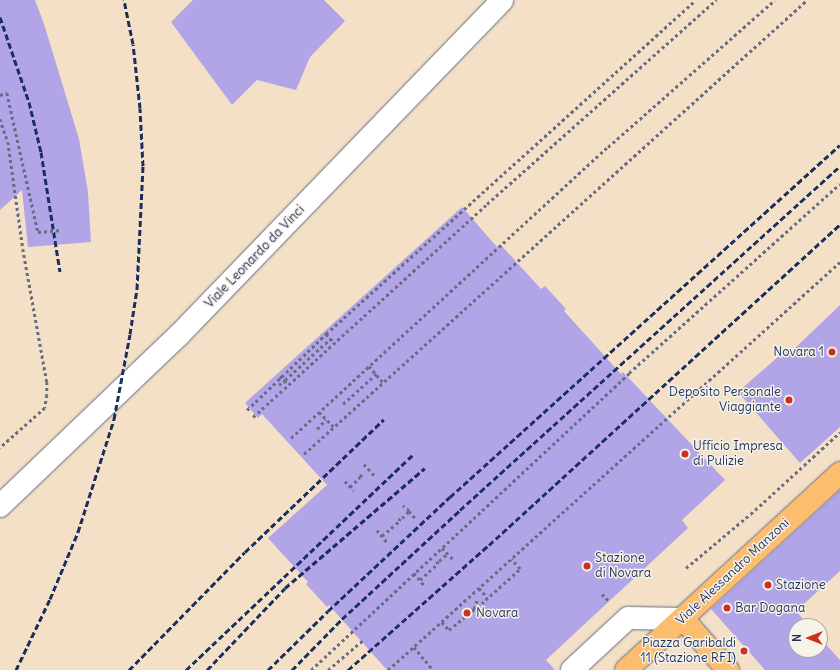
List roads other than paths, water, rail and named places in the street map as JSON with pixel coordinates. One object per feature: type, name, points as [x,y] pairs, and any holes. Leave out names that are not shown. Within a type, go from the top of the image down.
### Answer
[{"type":"main road","name":"Viale Alessandro Manzoni","points":[[626,670],[840,474]]},
{"type":"main road","points":[[683,619],[728,670]]},
{"type":"street","name":"Viale Leonardo da Vinci","points":[[0,506],[179,336],[502,0]]},
{"type":"street","points":[[572,670],[628,618],[683,619]]},
{"type":"railway","points":[[16,670],[50,599],[78,532],[114,419],[130,334],[137,289],[143,166],[140,108],[133,44],[124,0]]},
{"type":"railway","points":[[0,17],[29,102],[41,152],[60,272]]},
{"type":"railway","points":[[268,670],[328,611],[450,497],[840,145]]},
{"type":"railway","points":[[292,670],[342,619],[460,510],[840,166]]},
{"type":"railway","points":[[348,670],[489,545],[840,225]]},
{"type":"railway","points":[[129,670],[245,552],[384,419]]},
{"type":"railway","points":[[186,670],[414,454]]},
{"type":"railway","points":[[207,670],[285,588],[425,468]]},
{"type":"place","name":"Novara 1","points":[[832,352]]},
{"type":"place","name":"Deposito Personale Viaggiante","points":[[789,400]]},
{"type":"place","name":"Ufficio Impresa di Pulizie","points":[[685,454]]},
{"type":"place","name":"Stazione di Novara","points":[[587,566]]},
{"type":"place","name":"Stazione","points":[[768,585]]},
{"type":"place","name":"Bar Dogana","points":[[727,608]]},
{"type":"place","name":"Novara","points":[[467,613]]},
{"type":"place","name":"Piazza Garibaldi 11 (Stazione RFI)","points":[[744,651]]}]
